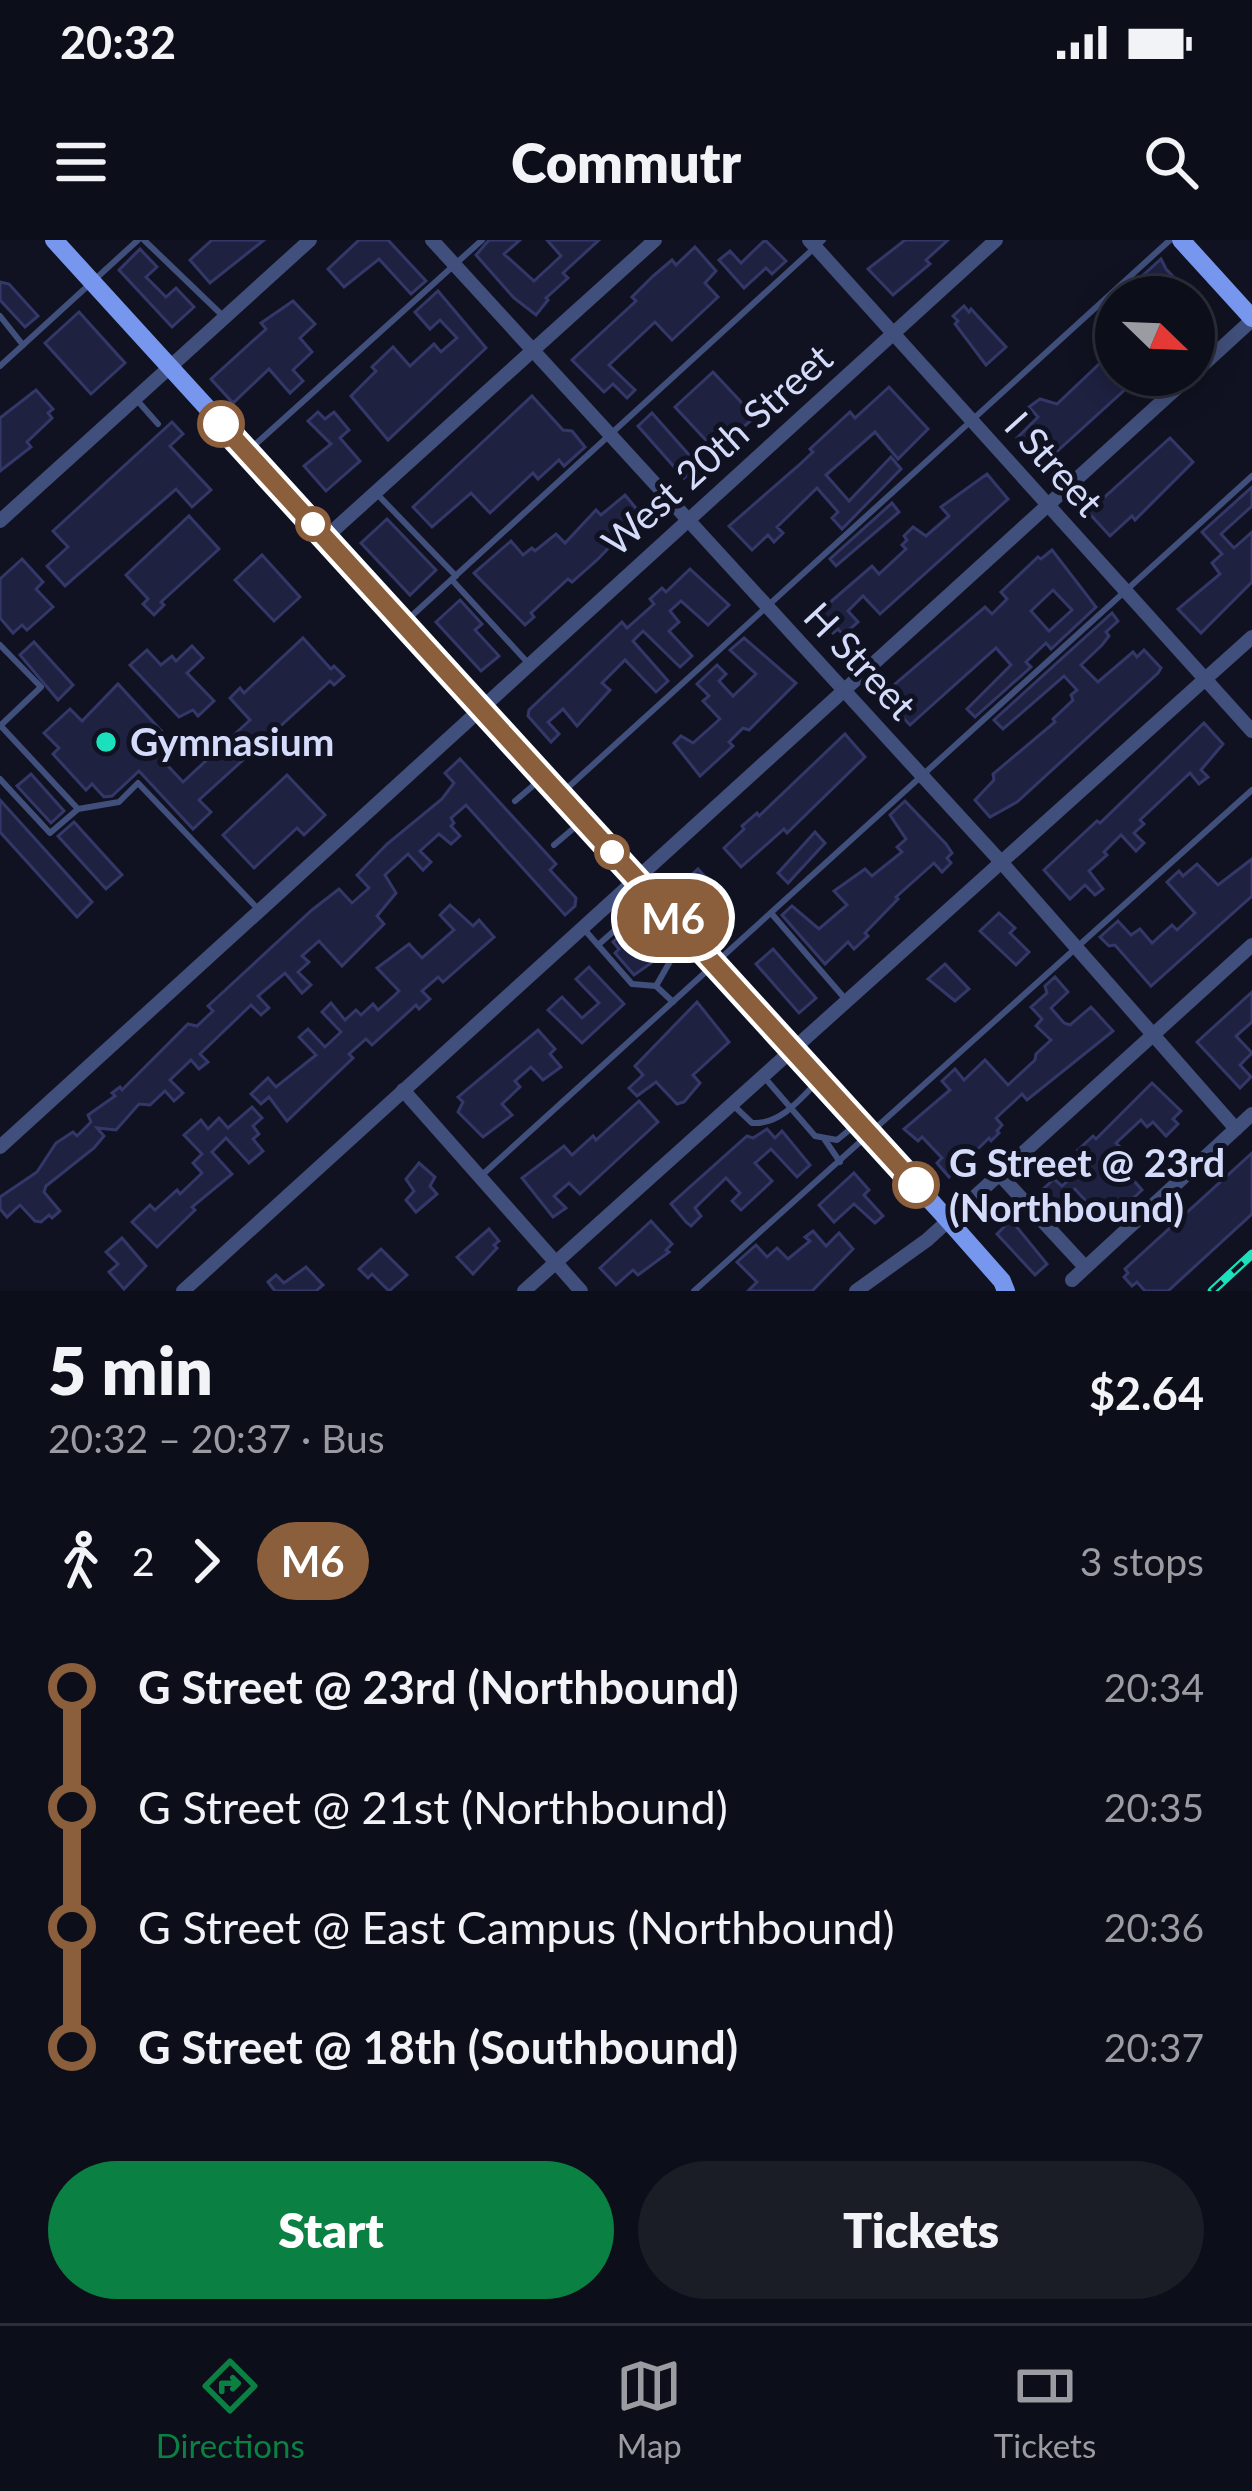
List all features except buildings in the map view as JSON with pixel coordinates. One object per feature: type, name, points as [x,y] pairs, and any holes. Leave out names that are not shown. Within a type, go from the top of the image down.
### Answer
[{"type":"main road","points":[[54,240],[1004,1286],[1023,1291]]},
{"type":"main road","points":[[1181,240],[1252,319]]},
{"type":"street","points":[[0,521],[310,240]]},
{"type":"street","name":"H Street","points":[[432,240],[1003,862],[1236,1129]]},
{"type":"street","points":[[326,538],[655,240]]},
{"type":"street","name":"West 20th Street","points":[[4,1137],[996,240]]},
{"type":"street","name":"I Street","points":[[816,242],[892,335],[1252,731]]},
{"type":"street","points":[[1215,353],[1252,319]]},
{"type":"street","points":[[183,1291],[1169,396]]},
{"type":"street","points":[[524,1291],[1252,637]]},
{"type":"street","points":[[856,1291],[949,1221],[1252,945]]},
{"type":"street","points":[[403,1090],[581,1291]]},
{"type":"street","points":[[1072,1280],[1252,1114]]},
{"type":"street","points":[[1000,1174],[1085,1267]]},
{"type":"lane","points":[[0,366],[141,240],[226,318]]},
{"type":"lane","points":[[247,452],[482,240]]},
{"type":"lane","points":[[560,794],[1170,240]]},
{"type":"lane","points":[[403,623],[611,437],[816,242]]},
{"type":"lane","points":[[0,316],[23,345]]},
{"type":"lane","points":[[136,399],[158,424]]},
{"type":"lane","points":[[480,1177],[1252,476]]},
{"type":"lane","points":[[376,492],[530,665]]},
{"type":"lane","points":[[0,645],[41,687],[1,724],[78,809]]},
{"type":"lane","points":[[515,801],[544,777]]},
{"type":"lane","points":[[0,779],[49,833],[78,809],[119,802],[138,784],[260,910]]},
{"type":"lane","points":[[694,1291],[840,1162],[864,1129],[1252,790]]},
{"type":"lane","points":[[554,845],[584,820]]},
{"type":"lane","points":[[646,927],[660,904]]},
{"type":"lane","points":[[771,913],[847,1001]]},
{"type":"lane","points":[[598,945],[622,922],[646,927],[671,953]]},
{"type":"lane","points":[[584,928],[632,985],[656,986],[674,1002]]},
{"type":"lane","points":[[656,986],[671,953],[690,937]]},
{"type":"lane","points":[[764,1077],[815,1136],[825,1140],[864,1129]]},
{"type":"lane","points":[[733,1105],[752,1123],[767,1124],[792,1108],[819,1079]]},
{"type":"lane","points":[[825,1140],[840,1162]]},
{"type":"railway","points":[[1212,1291],[1252,1254]]},
{"type":"bus line","name":"M6","points":[[221,424],[916,1185]]},
{"type":"place","name":"Gymnasium","points":[[106,742]]},
{"type":"place","name":"G Street @ 23rd (Northbound)","points":[[916,1185]]}]
